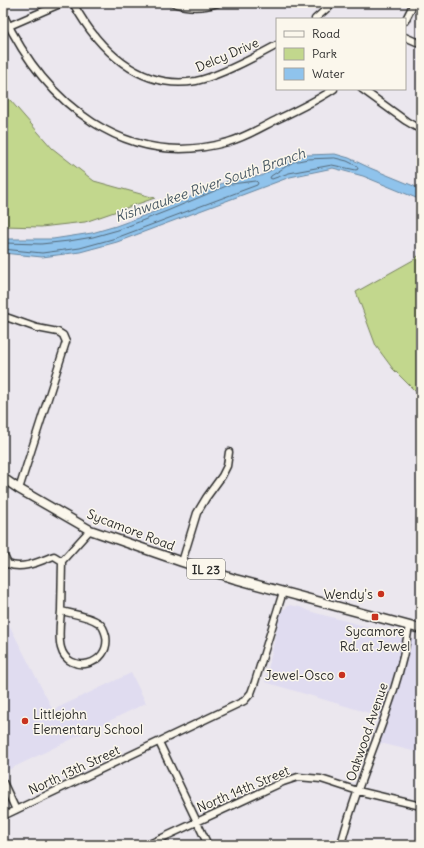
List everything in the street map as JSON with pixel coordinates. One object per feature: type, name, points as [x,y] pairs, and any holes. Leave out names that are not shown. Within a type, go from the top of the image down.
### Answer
[{"type":"main road","name":"Sycamore Road","points":[[3,478],[19,489],[90,530],[182,562],[283,592],[421,629]]},
{"type":"street","points":[[9,26],[62,3]]},
{"type":"street","name":"Delcy Drive","points":[[74,3],[88,27],[112,54],[138,73],[167,81],[195,81],[208,78],[276,45]]},
{"type":"street","points":[[173,3],[197,7],[210,6],[218,3]]},
{"type":"street","points":[[316,18],[333,3]]},
{"type":"street","points":[[406,19],[414,3]]},
{"type":"street","points":[[3,14],[22,48],[38,72],[79,114],[95,125],[116,136],[138,143],[156,147],[187,149],[211,146],[233,140],[304,107],[332,90]]},
{"type":"street","points":[[406,37],[421,44]]},
{"type":"street","points":[[363,90],[421,130]]},
{"type":"street","points":[[3,316],[58,332],[63,335],[66,340],[66,344],[19,489]]},
{"type":"street","points":[[182,562],[197,513],[222,476],[227,466],[228,452]]},
{"type":"street","points":[[61,611],[92,619],[101,625],[106,636],[106,646],[98,660],[91,664],[80,664],[70,661],[64,655],[60,646],[62,561],[90,530]]},
{"type":"street","points":[[3,554],[5,565],[14,567],[54,556],[62,561]]},
{"type":"street","name":"North 13th Street","points":[[3,816],[238,705],[248,697],[255,682],[283,592]]},
{"type":"street","name":"Oakwood Avenue","points":[[341,845],[358,791],[390,701],[403,656],[409,626]]},
{"type":"street","points":[[159,742],[208,845]]},
{"type":"street","name":"North 14th Street","points":[[147,845],[282,782],[298,777],[321,779],[358,791],[421,806]]},
{"type":"street","points":[[3,782],[16,810]]},
{"type":"shaded area","points":[[290,605],[421,641],[421,753],[372,741],[379,716],[265,682],[281,611]]},
{"type":"shaded area","points":[[3,613],[53,710],[131,673],[146,703],[4,772]]},
{"type":"green space","points":[[3,92],[52,148],[94,181],[155,198],[85,222],[41,227],[3,226]]},
{"type":"green space","points":[[421,253],[421,397],[393,369],[376,346],[356,292],[415,259]]},
{"type":"water","points":[[335,154],[349,158],[421,189],[421,200],[363,176],[333,168],[290,177],[117,242],[80,252],[42,257],[3,253],[3,239],[53,239],[92,233],[165,208],[230,180],[261,176],[291,159],[307,155]]},
{"type":"place","name":"Wendy's","points":[[381,594]]},
{"type":"place","name":"Sycamore Rd. at Jewel","points":[[375,617]]},
{"type":"place","name":"Jewel-Osco","points":[[342,675]]},
{"type":"place","name":"Littlejohn Elementary School","points":[[25,721]]},
{"type":"water label","name":"Kishwaukee River South Branch","points":[[210,185]]}]
